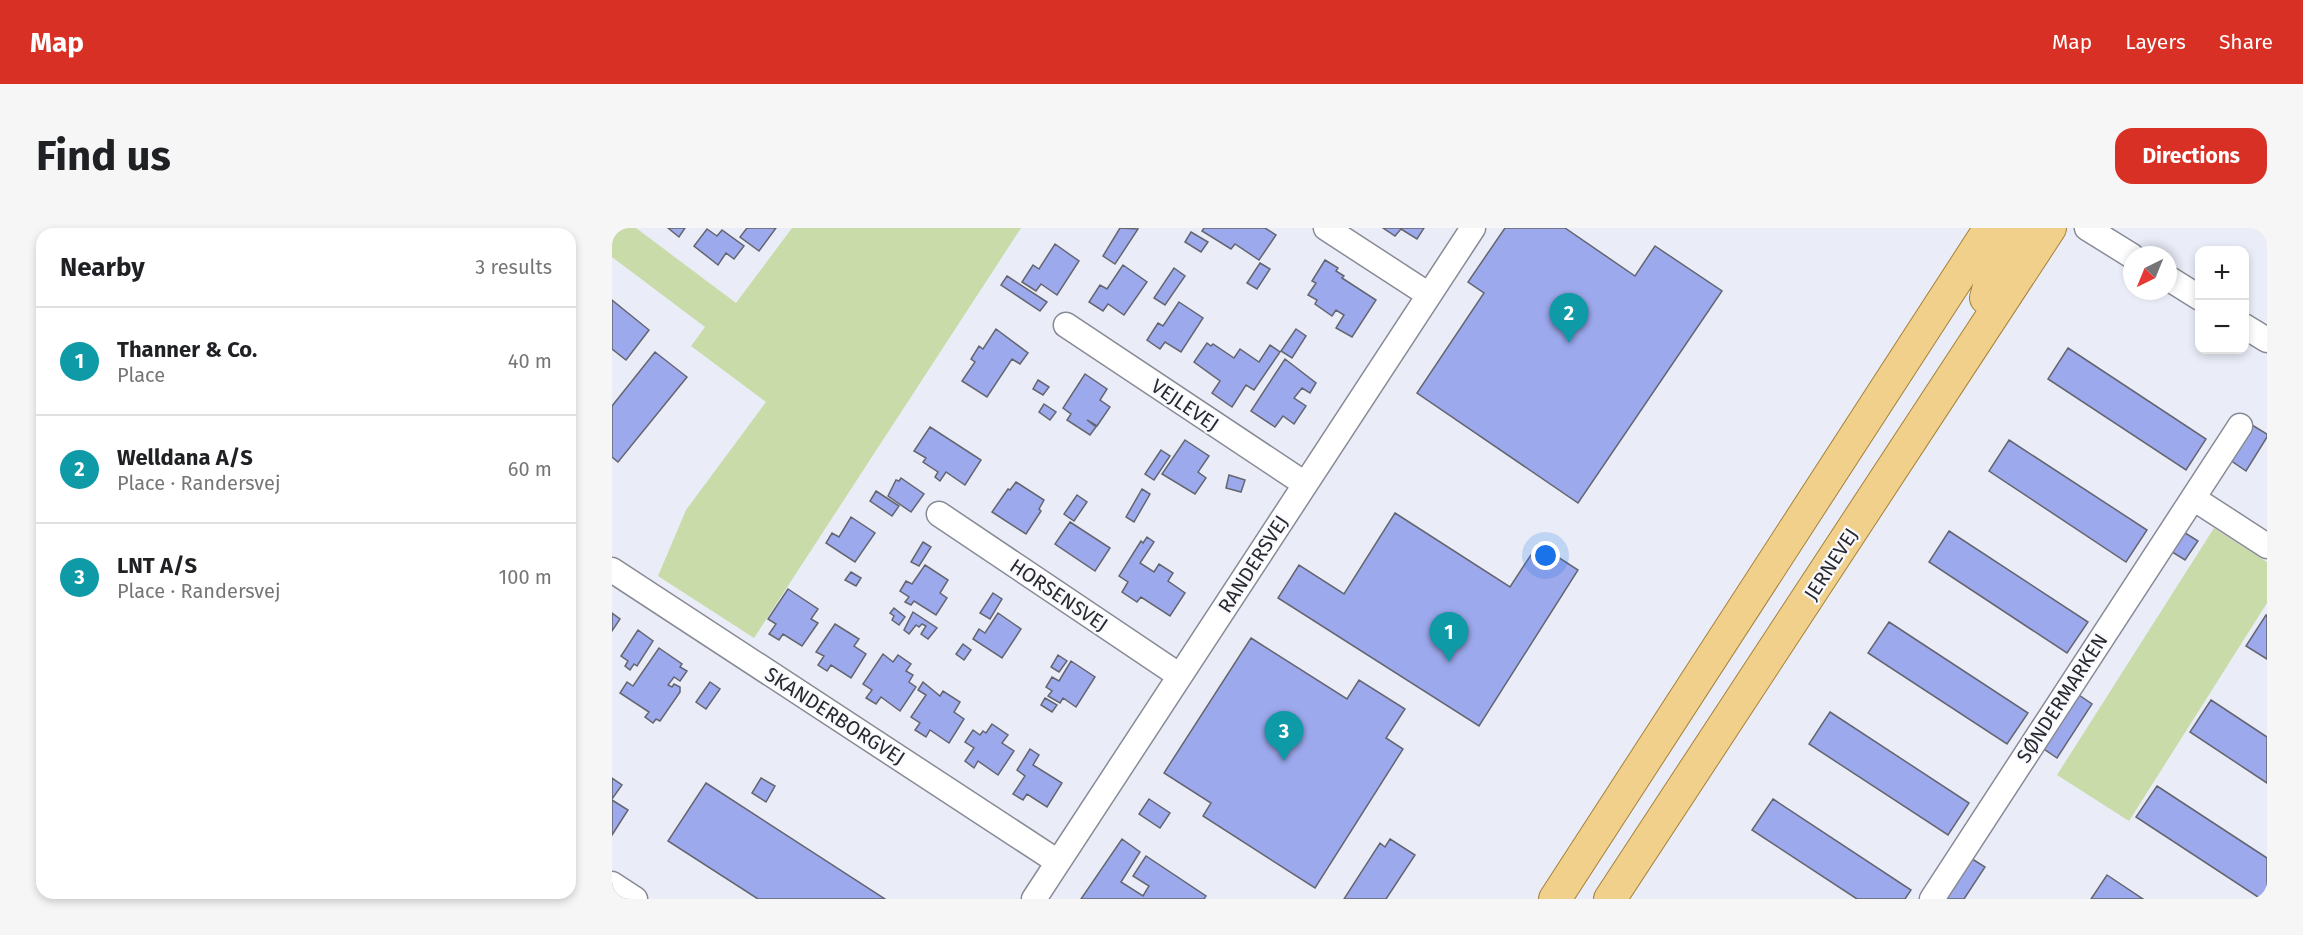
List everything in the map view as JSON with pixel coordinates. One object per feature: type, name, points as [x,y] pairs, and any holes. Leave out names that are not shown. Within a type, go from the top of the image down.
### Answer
[{"type":"main road","points":[[1555,899],[1990,228]]},
{"type":"main road","points":[[1976,343],[1990,282],[2022,228]]},
{"type":"main road","name":"JERNEVEJ","points":[[1610,899],[2050,228]]},
{"type":"street","points":[[1326,228],[1429,294]]},
{"type":"street","name":"RANDERSVEJ","points":[[1034,899],[1473,228]]},
{"type":"street","points":[[2087,228],[2123,250]]},
{"type":"street","points":[[2177,284],[2195,295]]},
{"type":"street","name":"VEJLEVEJ","points":[[1066,325],[1305,484]]},
{"type":"street","points":[[2249,329],[2267,340]]},
{"type":"street","name":"SØNDERMARKEN","points":[[1932,899],[2240,426]]},
{"type":"street","points":[[2193,498],[2267,546]]},
{"type":"street","name":"HORSENSVEJ","points":[[939,514],[1180,676]]},
{"type":"street","name":"SKANDERBORGVEJ","points":[[612,570],[1058,862]]},
{"type":"street","points":[[612,884],[635,899]]},
{"type":"green space","points":[[612,228],[636,228],[736,303],[792,228],[1021,228],[754,638],[658,576],[686,510],[766,402],[691,346],[705,327],[612,257]]},
{"type":"green space","points":[[2214,528],[2267,562],[2267,603],[2129,821],[2057,775]]},
{"type":"building","points":[[668,228],[685,228],[679,237]]},
{"type":"building","points":[[747,228],[776,228],[759,251],[740,237]]},
{"type":"building","points":[[1120,228],[1138,229],[1115,264],[1103,256]]},
{"type":"building","points":[[1204,228],[1265,228],[1276,235],[1259,260],[1235,244],[1231,249],[1202,231]]},
{"type":"building","points":[[1383,228],[1424,228],[1417,239],[1401,229],[1395,236]]},
{"type":"building","points":[[1505,228],[1565,228],[1635,276],[1655,246],[1722,291],[1578,503],[1417,393],[1484,293],[1468,282]]},
{"type":"building","points":[[707,229],[717,236],[722,230],[744,246],[734,259],[726,253],[718,265],[694,246]]},
{"type":"building","points":[[1191,232],[1208,242],[1201,252],[1185,242]]},
{"type":"building","points":[[1055,244],[1079,261],[1057,295],[1041,284],[1036,291],[1022,282],[1033,265],[1039,269]]},
{"type":"building","points":[[1325,260],[1338,268],[1336,271],[1344,276],[1342,278],[1376,300],[1352,337],[1336,328],[1344,315],[1336,310],[1332,316],[1315,304],[1317,300],[1308,295],[1316,283],[1312,281]]},
{"type":"building","points":[[1260,263],[1270,269],[1257,289],[1247,283]]},
{"type":"building","points":[[1123,265],[1147,282],[1124,315],[1108,304],[1103,311],[1089,302],[1100,285],[1107,289]]},
{"type":"building","points":[[1174,268],[1185,276],[1165,305],[1154,298]]},
{"type":"building","points":[[1007,276],[1047,302],[1040,311],[1001,285]]},
{"type":"building","points":[[612,300],[649,330],[626,360],[612,349]]},
{"type":"building","points":[[1179,302],[1203,318],[1181,352],[1165,342],[1160,349],[1147,340],[1158,323],[1163,326]]},
{"type":"building","points":[[996,329],[1028,353],[1020,364],[1012,359],[987,397],[962,381],[975,362],[971,359],[979,346],[983,349]]},
{"type":"building","points":[[1296,329],[1306,336],[1292,358],[1281,351]]},
{"type":"building","points":[[1207,343],[1211,346],[1213,344],[1234,358],[1240,349],[1259,362],[1270,345],[1280,352],[1254,390],[1246,385],[1232,407],[1212,393],[1220,381],[1194,362]]},
{"type":"building","points":[[2068,348],[2206,439],[2186,470],[2048,379]]},
{"type":"building","points":[[655,352],[687,377],[618,462],[612,457],[612,406]]},
{"type":"building","points":[[1285,359],[1316,383],[1310,393],[1302,388],[1294,398],[1306,406],[1294,424],[1283,416],[1275,427],[1251,411]]},
{"type":"building","points":[[1085,374],[1107,389],[1100,400],[1110,407],[1097,426],[1087,420],[1096,427],[1090,435],[1067,420],[1071,414],[1063,408]]},
{"type":"building","points":[[1038,380],[1049,387],[1043,395],[1033,389]]},
{"type":"building","points":[[1044,404],[1056,412],[1050,420],[1039,412]]},
{"type":"building","points":[[2252,425],[2267,434],[2267,437],[2246,471],[2230,460]]},
{"type":"building","points":[[930,427],[981,460],[965,485],[946,472],[940,481],[935,477],[938,472],[923,462],[926,458],[914,451]]},
{"type":"building","points":[[1185,440],[1209,456],[1198,472],[1206,478],[1195,494],[1162,474]]},
{"type":"building","points":[[2009,440],[2147,530],[2126,562],[1989,471]]},
{"type":"building","points":[[1161,450],[1170,456],[1154,480],[1145,474]]},
{"type":"building","points":[[1229,475],[1245,480],[1241,492],[1226,488]]},
{"type":"building","points":[[901,478],[924,494],[911,512],[888,496],[896,480],[899,481]]},
{"type":"building","points":[[1016,482],[1044,500],[1039,509],[1041,511],[1026,534],[992,512],[1008,489],[1010,490]]},
{"type":"building","points":[[1142,489],[1150,494],[1134,522],[1126,517]]},
{"type":"building","points":[[876,491],[899,506],[892,516],[870,501]]},
{"type":"building","points":[[1077,495],[1087,502],[1074,521],[1064,514]]},
{"type":"building","points":[[1395,513],[1510,587],[1538,544],[1578,570],[1479,726],[1278,598],[1299,565],[1344,594]]},
{"type":"building","points":[[851,517],[875,533],[855,562],[826,543],[832,533],[839,537]]},
{"type":"building","points":[[1070,522],[1110,548],[1095,571],[1055,544]]},
{"type":"building","points":[[1949,531],[2088,622],[2067,653],[1929,562]]},
{"type":"building","points":[[2182,531],[2198,541],[2185,560],[2169,550]]},
{"type":"building","points":[[1147,537],[1154,542],[1140,563],[1154,572],[1159,564],[1173,573],[1168,581],[1185,593],[1170,616],[1141,597],[1137,602],[1122,592],[1128,582],[1119,576],[1141,541],[1143,543]]},
{"type":"building","points":[[923,542],[931,547],[919,566],[911,562]]},
{"type":"building","points":[[925,565],[948,580],[940,593],[947,598],[936,615],[914,601],[911,605],[905,602],[909,597],[900,591],[906,581],[912,584]]},
{"type":"building","points":[[851,572],[861,578],[856,586],[845,580]]},
{"type":"building","points":[[788,589],[818,609],[811,619],[818,623],[802,646],[783,634],[779,640],[769,634],[776,624],[768,619]]},
{"type":"building","points":[[993,593],[1002,599],[990,619],[980,613]]},
{"type":"building","points":[[894,608],[905,617],[899,625],[892,620],[894,616],[890,613]]},
{"type":"building","points":[[913,612],[937,628],[928,639],[921,634],[926,626],[922,624],[919,627],[916,625],[909,634],[904,630]]},
{"type":"building","points":[[612,613],[620,619],[612,631]]},
{"type":"building","points":[[998,613],[1021,629],[1002,658],[973,639],[979,629],[985,633]]},
{"type":"building","points":[[2267,615],[2267,659],[2246,646]]},
{"type":"building","points":[[1889,622],[2028,713],[2007,744],[1868,653]]},
{"type":"building","points":[[835,624],[859,639],[854,646],[866,654],[851,678],[831,665],[827,671],[818,665],[824,656],[816,652]]},
{"type":"building","points":[[638,630],[653,641],[637,666],[634,664],[630,670],[625,666],[628,661],[621,656]]},
{"type":"building","points":[[1251,638],[1347,699],[1359,680],[1405,709],[1386,738],[1403,749],[1315,888],[1203,816],[1211,803],[1164,773]]},
{"type":"building","points":[[963,644],[971,650],[964,660],[956,654]]},
{"type":"building","points":[[659,648],[682,664],[680,667],[687,671],[680,681],[674,677],[668,685],[672,687],[674,684],[680,687],[680,692],[660,721],[656,719],[653,723],[645,717],[649,712],[620,693],[627,682],[633,686]]},
{"type":"building","points":[[883,654],[893,662],[898,655],[911,664],[906,671],[913,675],[909,682],[916,687],[900,711],[881,697],[876,704],[866,698],[872,690],[863,684]]},
{"type":"building","points":[[1058,655],[1067,661],[1059,672],[1051,667]]},
{"type":"building","points":[[1071,661],[1095,677],[1076,707],[1063,698],[1060,703],[1048,696],[1052,691],[1046,687],[1052,677],[1059,681]]},
{"type":"building","points":[[710,682],[720,689],[706,709],[696,702]]},
{"type":"building","points":[[923,682],[940,696],[943,691],[960,702],[954,712],[964,719],[949,743],[930,730],[926,737],[915,730],[920,723],[911,717],[926,695],[918,690]]},
{"type":"building","points":[[2076,693],[2092,704],[2057,758],[2041,747]]},
{"type":"building","points":[[1045,698],[1057,705],[1052,712],[1041,705]]},
{"type":"building","points":[[2211,700],[2267,737],[2267,783],[2190,732]]},
{"type":"building","points":[[1830,712],[1969,803],[1948,835],[1809,744]]},
{"type":"building","points":[[992,724],[1008,735],[1002,743],[1014,751],[998,775],[978,761],[974,768],[965,761],[974,748],[965,742],[973,730],[980,735],[983,731],[986,733]]},
{"type":"building","points":[[1030,749],[1039,755],[1033,765],[1062,783],[1047,807],[1027,794],[1023,800],[1013,794],[1025,776],[1017,770]]},
{"type":"building","points":[[612,778],[622,785],[612,799]]},
{"type":"building","points":[[761,778],[775,786],[766,802],[752,793]]},
{"type":"building","points":[[706,783],[885,899],[758,899],[668,841]]},
{"type":"building","points":[[2157,786],[2267,858],[2267,899],[2261,899],[2136,817]]},
{"type":"building","points":[[1149,799],[1170,813],[1160,828],[1139,814]]},
{"type":"building","points":[[1773,799],[1911,890],[1905,899],[1857,899],[1752,830]]},
{"type":"building","points":[[612,800],[628,810],[612,835]]},
{"type":"building","points":[[1122,839],[1140,852],[1121,882],[1143,896],[1149,886],[1133,876],[1146,856],[1206,896],[1204,899],[1081,899]]},
{"type":"building","points":[[1390,839],[1415,855],[1386,899],[1344,899],[1380,843],[1385,847]]},
{"type":"building","points":[[1969,857],[1985,867],[1964,899],[1942,899]]},
{"type":"building","points":[[2107,875],[2143,899],[2091,899]]},
{"type":"place","name":"Welldana A/S","points":[[1569,343]]},
{"type":"place","name":"Thanner & Co.","points":[[1449,662]]},
{"type":"place","name":"LNT A/S","points":[[1284,761]]}]
